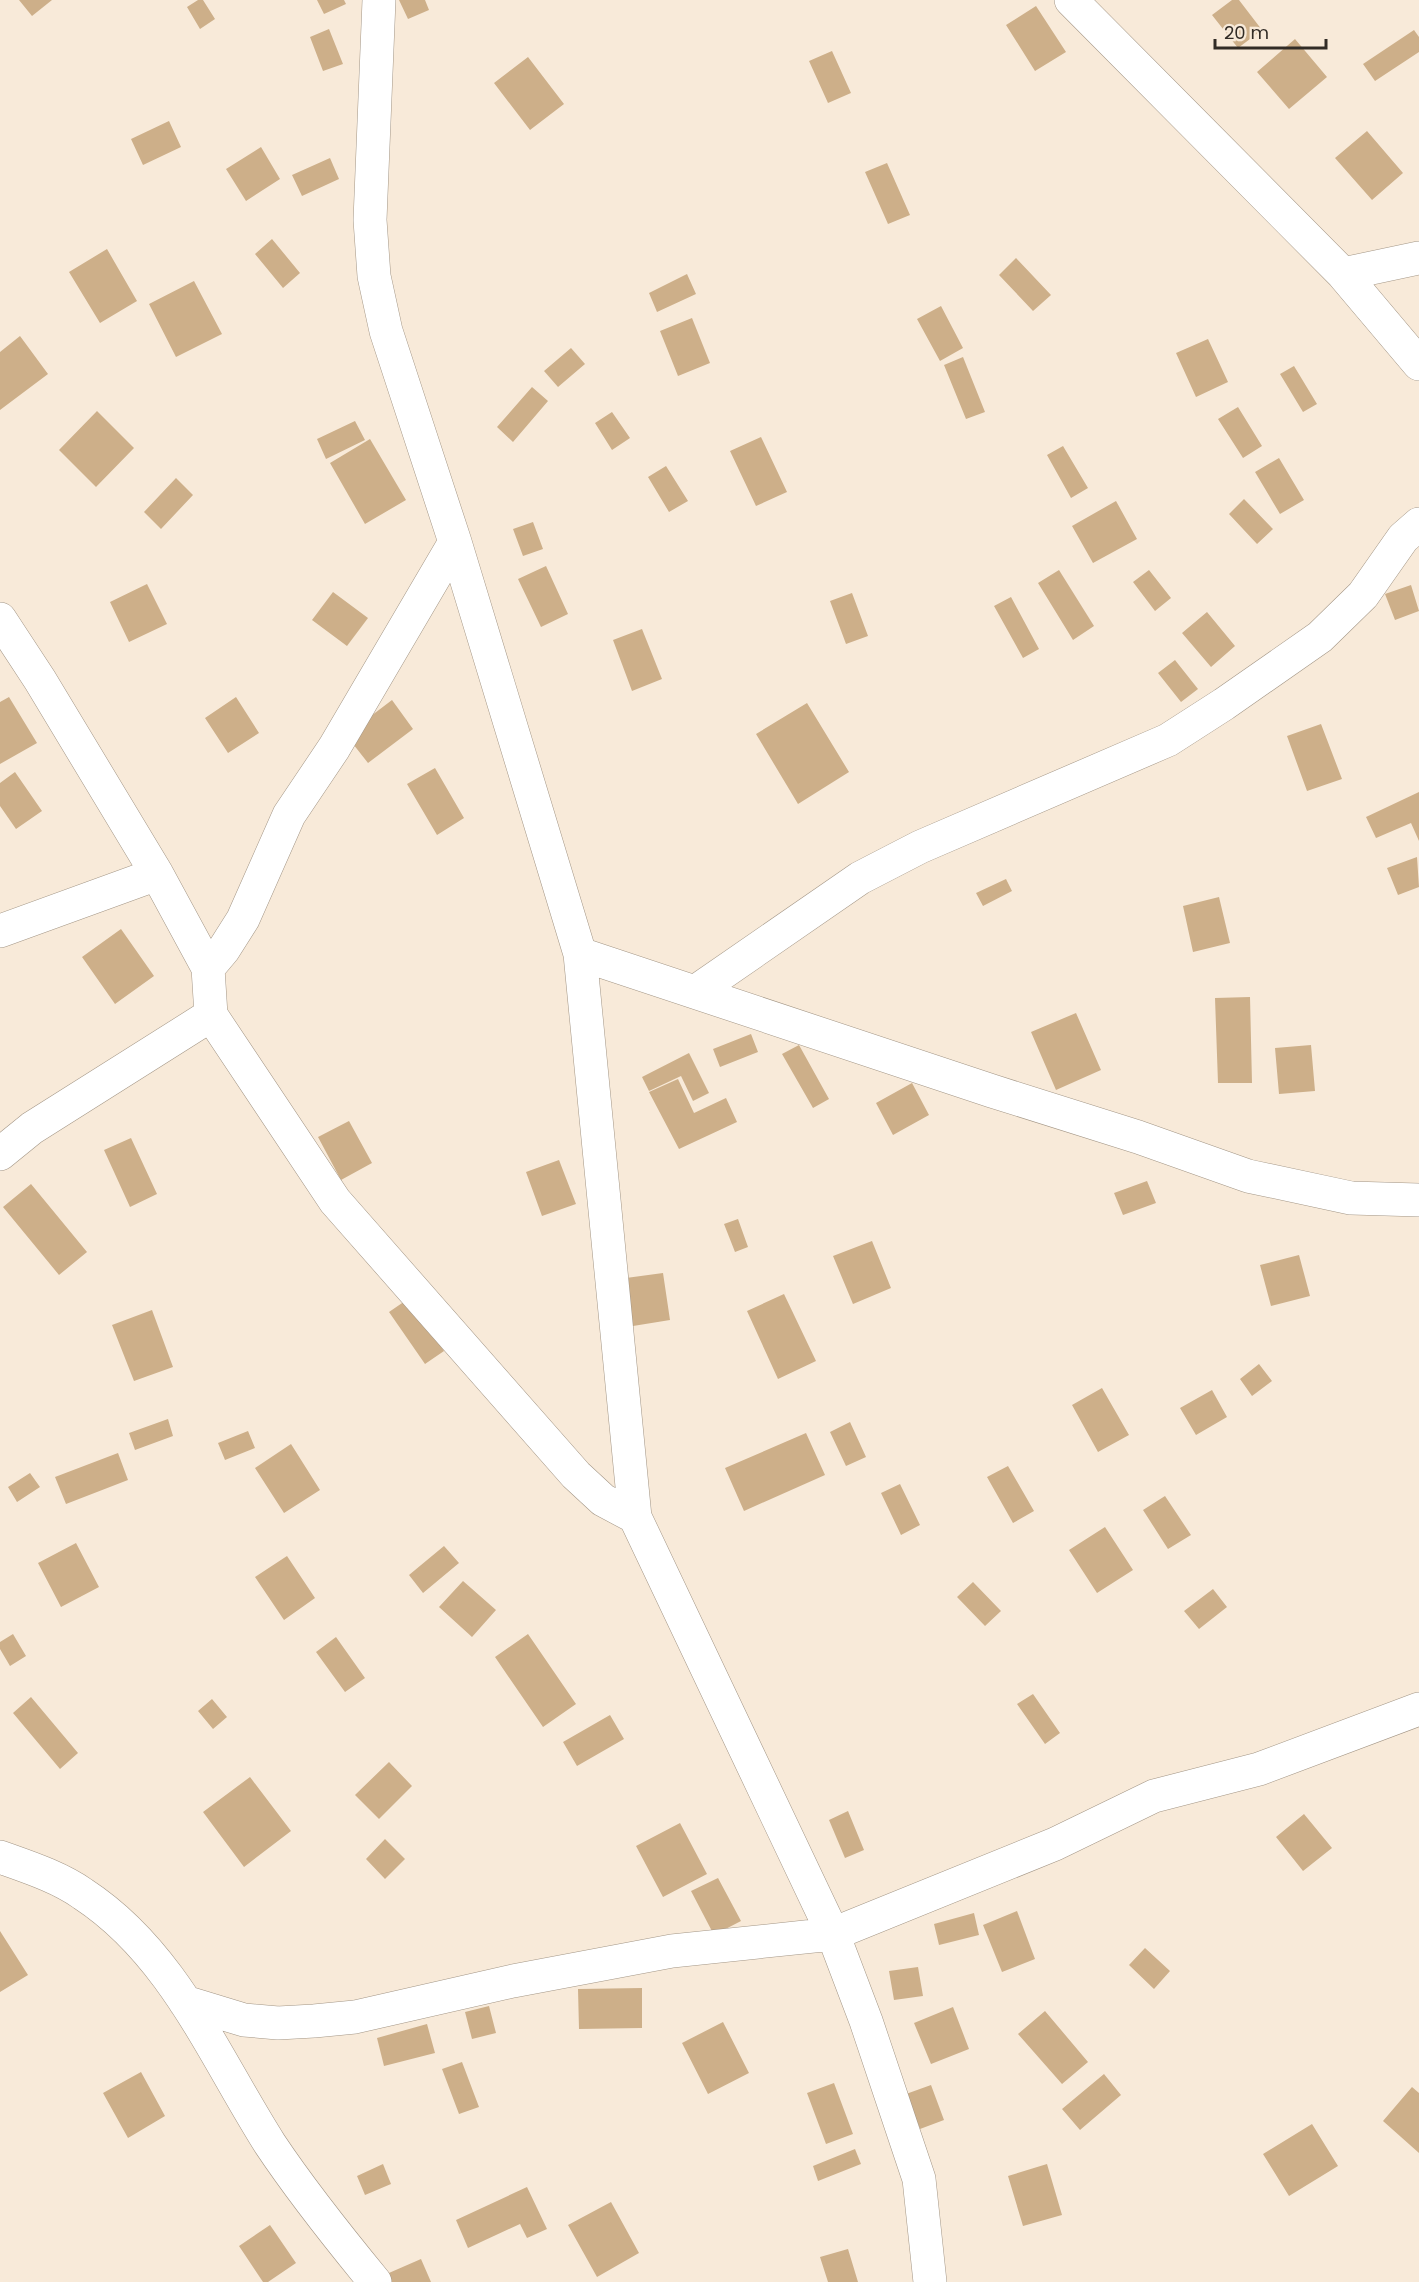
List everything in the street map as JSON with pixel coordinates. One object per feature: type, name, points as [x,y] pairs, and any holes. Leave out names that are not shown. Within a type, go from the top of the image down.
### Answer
[{"type":"street","points":[[379,0],[370,220],[374,276],[386,331],[455,542],[580,954],[635,1517],[832,1934],[866,2021],[919,2179],[930,2282]]},
{"type":"street","points":[[1071,0],[1343,274],[1419,364]]},
{"type":"street","points":[[1343,274],[1419,258]]},
{"type":"street","points":[[695,992],[860,878],[920,847],[1168,740],[1224,704],[1320,637],[1363,595],[1403,538],[1419,524]]},
{"type":"street","points":[[208,968],[225,949],[243,919],[289,815],[334,748],[455,542]]},
{"type":"street","points":[[0,619],[40,680],[157,874],[208,968],[212,1016],[335,1201],[576,1475],[603,1500],[635,1517]]},
{"type":"street","points":[[0,931],[157,874]]},
{"type":"street","points":[[580,954],[1138,1137],[1248,1176],[1351,1198],[1419,1200]]},
{"type":"street","points":[[0,1154],[32,1128],[212,1016]]},
{"type":"street","points":[[185,2001],[244,2020],[278,2023],[355,2017],[513,1981],[672,1951],[832,1934],[1055,1844],[1154,1796],[1259,1769],[1419,1709]]},
{"type":"street","points":[[0,1857],[30,1867],[82,1892],[142,1942],[185,2001],[269,2142],[305,2196],[375,2282]]},
{"type":"building","points":[[19,0],[52,0],[32,16]]},
{"type":"building","points":[[198,0],[203,0],[215,19],[200,29],[187,7]]},
{"type":"building","points":[[317,0],[344,0],[346,4],[324,14]]},
{"type":"building","points":[[399,0],[425,0],[429,10],[408,19]]},
{"type":"building","points":[[1232,0],[1239,0],[1262,30],[1238,48],[1212,15]]},
{"type":"building","points":[[1036,6],[1066,52],[1035,71],[1006,25]]},
{"type":"building","points":[[329,29],[343,64],[323,71],[310,37]]},
{"type":"building","points":[[1414,30],[1419,37],[1419,52],[1375,81],[1363,64]]},
{"type":"building","points":[[1295,39],[1327,77],[1289,109],[1257,72]]},
{"type":"building","points":[[832,51],[851,93],[828,103],[809,61]]},
{"type":"building","points":[[528,57],[564,104],[530,130],[494,83]]},
{"type":"building","points":[[169,121],[181,147],[143,165],[131,139]]},
{"type":"building","points":[[1367,131],[1403,173],[1372,200],[1335,158]]},
{"type":"building","points":[[261,147],[280,179],[246,201],[226,169]]},
{"type":"building","points":[[330,158],[339,179],[302,196],[292,175]]},
{"type":"building","points":[[887,163],[910,215],[888,224],[865,172]]},
{"type":"building","points":[[272,239],[300,273],[283,288],[255,254]]},
{"type":"building","points":[[107,249],[137,301],[100,323],[69,272]]},
{"type":"building","points":[[1016,258],[1051,295],[1033,311],[999,275]]},
{"type":"building","points":[[687,274],[696,294],[657,312],[649,293]]},
{"type":"building","points":[[194,281],[222,334],[176,357],[149,304]]},
{"type":"building","points":[[941,306],[963,348],[940,361],[917,319]]},
{"type":"building","points":[[692,318],[710,363],[678,376],[660,331]]},
{"type":"building","points":[[20,336],[48,374],[0,410],[0,352]]},
{"type":"building","points":[[1208,339],[1228,382],[1196,397],[1176,353]]},
{"type":"building","points":[[571,348],[585,364],[558,387],[544,371]]},
{"type":"building","points":[[963,357],[985,412],[966,419],[944,365]]},
{"type":"building","points":[[1294,366],[1317,404],[1303,412],[1280,374]]},
{"type":"building","points":[[532,387],[548,401],[513,442],[497,427]]},
{"type":"building","points":[[1238,407],[1262,446],[1243,458],[1218,419]]},
{"type":"building","points":[[97,411],[134,448],[96,487],[59,450]]},
{"type":"building","points":[[612,412],[630,438],[612,450],[595,423]]},
{"type":"building","points":[[355,421],[365,440],[326,459],[317,439]]},
{"type":"building","points":[[761,437],[787,492],[756,506],[730,451]]},
{"type":"building","points":[[370,439],[406,500],[365,524],[330,463]]},
{"type":"building","points":[[1063,446],[1088,488],[1071,498],[1047,455]]},
{"type":"building","points":[[1279,458],[1304,500],[1280,514],[1255,472]]},
{"type":"building","points":[[666,466],[688,501],[669,512],[648,477]]},
{"type":"building","points":[[176,478],[193,495],[161,529],[144,512]]},
{"type":"building","points":[[1244,499],[1273,529],[1257,544],[1229,514]]},
{"type":"building","points":[[1116,501],[1137,539],[1093,563],[1072,526]]},
{"type":"building","points":[[533,522],[543,549],[523,556],[513,529]]},
{"type":"building","points":[[546,566],[568,614],[541,627],[518,579]]},
{"type":"building","points":[[1059,570],[1094,626],[1073,640],[1038,583]]},
{"type":"building","points":[[1149,570],[1171,598],[1155,611],[1133,582]]},
{"type":"building","points":[[147,584],[167,624],[129,642],[110,602]]},
{"type":"building","points":[[1411,585],[1419,611],[1395,620],[1385,594]]},
{"type":"building","points":[[333,592],[368,618],[347,646],[312,620]]},
{"type":"building","points":[[852,593],[868,636],[846,644],[830,601]]},
{"type":"building","points":[[1011,597],[1039,649],[1023,658],[994,606]]},
{"type":"building","points":[[1207,612],[1235,646],[1211,667],[1182,633]]},
{"type":"building","points":[[642,629],[662,679],[632,691],[613,640]]},
{"type":"building","points":[[1175,660],[1198,689],[1181,702],[1158,673]]},
{"type":"building","points":[[9,697],[37,743],[0,764],[0,702]]},
{"type":"building","points":[[236,697],[259,733],[228,753],[205,718]]},
{"type":"building","points":[[392,700],[413,729],[368,763],[346,735]]},
{"type":"building","points":[[807,703],[849,772],[798,804],[756,734]]},
{"type":"building","points":[[1321,724],[1342,779],[1307,791],[1287,736]]},
{"type":"building","points":[[435,768],[464,818],[437,835],[407,784]]},
{"type":"building","points":[[15,772],[42,811],[16,829],[0,806],[0,783]]},
{"type":"building","points":[[1419,792],[1419,841],[1411,823],[1376,838],[1366,817]]},
{"type":"building","points":[[1417,857],[1419,887],[1398,895],[1387,868]]},
{"type":"building","points":[[1006,879],[1012,891],[983,906],[976,893]]},
{"type":"building","points":[[1219,897],[1230,943],[1193,952],[1183,906]]},
{"type":"building","points":[[121,929],[154,976],[115,1004],[82,957]]},
{"type":"building","points":[[1250,997],[1252,1083],[1218,1083],[1215,998]]},
{"type":"building","points":[[1076,1013],[1101,1070],[1056,1090],[1031,1032]]},
{"type":"building","points":[[751,1034],[758,1052],[720,1067],[713,1049]]},
{"type":"building","points":[[799,1045],[829,1099],[813,1108],[782,1054]]},
{"type":"building","points":[[1311,1045],[1315,1091],[1279,1094],[1275,1048]]},
{"type":"building","points":[[689,1053],[709,1093],[693,1101],[681,1076],[649,1091],[642,1077]]},
{"type":"building","points":[[678,1079],[694,1113],[726,1098],[737,1122],[679,1149],[649,1092]]},
{"type":"building","points":[[912,1083],[929,1115],[893,1135],[876,1103]]},
{"type":"building","points":[[349,1121],[372,1163],[341,1180],[318,1137]]},
{"type":"building","points":[[131,1138],[157,1194],[130,1207],[104,1150]]},
{"type":"building","points":[[559,1160],[576,1204],[542,1216],[526,1172]]},
{"type":"building","points":[[1147,1181],[1156,1203],[1123,1215],[1114,1193]]},
{"type":"building","points":[[31,1184],[87,1252],[59,1275],[3,1207]]},
{"type":"building","points":[[738,1219],[748,1247],[735,1252],[724,1224]]},
{"type":"building","points":[[872,1241],[891,1288],[853,1304],[833,1256]]},
{"type":"building","points":[[1299,1255],[1310,1296],[1271,1306],[1260,1265]]},
{"type":"building","points":[[663,1273],[670,1320],[633,1326],[626,1278]]},
{"type":"building","points":[[784,1294],[816,1361],[778,1379],[747,1311]]},
{"type":"building","points":[[408,1299],[444,1351],[425,1364],[389,1312]]},
{"type":"building","points":[[152,1310],[173,1367],[134,1381],[112,1325]]},
{"type":"building","points":[[1259,1364],[1272,1381],[1252,1396],[1240,1379]]},
{"type":"building","points":[[1102,1388],[1129,1435],[1098,1452],[1072,1405]]},
{"type":"building","points":[[1212,1390],[1227,1417],[1196,1435],[1180,1408]]},
{"type":"building","points":[[168,1419],[173,1436],[135,1450],[129,1433]]},
{"type":"building","points":[[850,1422],[866,1457],[846,1466],[830,1432]]},
{"type":"building","points":[[248,1431],[255,1448],[225,1460],[218,1443]]},
{"type":"building","points":[[806,1433],[825,1475],[744,1511],[725,1468]]},
{"type":"building","points":[[291,1444],[320,1490],[284,1513],[255,1468]]},
{"type":"building","points":[[118,1453],[128,1480],[66,1504],[55,1477]]},
{"type":"building","points":[[1008,1466],[1034,1511],[1013,1523],[987,1477]]},
{"type":"building","points":[[30,1473],[40,1487],[17,1502],[8,1487]]},
{"type":"building","points":[[900,1484],[920,1525],[901,1535],[881,1493]]},
{"type":"building","points":[[1165,1496],[1191,1535],[1168,1549],[1143,1510]]},
{"type":"building","points":[[1105,1527],[1133,1570],[1097,1593],[1069,1550]]},
{"type":"building","points":[[76,1543],[99,1587],[61,1607],[38,1563]]},
{"type":"building","points":[[444,1546],[459,1563],[423,1593],[409,1575]]},
{"type":"building","points":[[287,1556],[315,1598],[284,1620],[255,1577]]},
{"type":"building","points":[[463,1581],[496,1610],[472,1637],[439,1607]]},
{"type":"building","points":[[973,1582],[1001,1611],[985,1626],[957,1597]]},
{"type":"building","points":[[1213,1589],[1227,1607],[1199,1629],[1184,1611]]},
{"type":"building","points":[[13,1634],[26,1656],[10,1666],[0,1649],[0,1642]]},
{"type":"building","points":[[528,1634],[576,1704],[543,1727],[495,1657]]},
{"type":"building","points":[[336,1637],[365,1678],[345,1692],[316,1652]]},
{"type":"building","points":[[1033,1694],[1060,1733],[1045,1744],[1017,1704]]},
{"type":"building","points":[[31,1697],[78,1753],[60,1769],[13,1713]]},
{"type":"building","points":[[212,1699],[227,1717],[213,1729],[198,1711]]},
{"type":"building","points":[[610,1715],[624,1739],[577,1766],[563,1742]]},
{"type":"building","points":[[389,1762],[412,1786],[379,1819],[355,1795]]},
{"type":"building","points":[[250,1777],[291,1831],[244,1867],[203,1812]]},
{"type":"building","points":[[848,1811],[864,1850],[845,1858],[829,1820]]},
{"type":"building","points":[[1304,1814],[1332,1848],[1303,1871],[1276,1837]]},
{"type":"building","points":[[680,1823],[707,1874],[663,1897],[636,1846]]},
{"type":"building","points":[[385,1839],[405,1859],[385,1879],[366,1859]]},
{"type":"building","points":[[718,1878],[741,1921],[714,1935],[691,1891]]},
{"type":"building","points":[[1017,1911],[1035,1959],[1002,1972],[983,1925]]},
{"type":"building","points":[[974,1913],[979,1935],[939,1945],[934,1924]]},
{"type":"building","points":[[0,1931],[28,1975],[0,1992]]},
{"type":"building","points":[[1145,1948],[1170,1971],[1154,1989],[1129,1965]]},
{"type":"building","points":[[918,1967],[923,1996],[894,2000],[889,1971]]},
{"type":"building","points":[[642,1988],[642,2028],[579,2029],[578,1989]]},
{"type":"building","points":[[489,2006],[496,2033],[472,2039],[465,2012]]},
{"type":"building","points":[[953,2007],[969,2049],[931,2064],[914,2023]]},
{"type":"building","points":[[1045,2011],[1088,2062],[1062,2084],[1018,2034]]},
{"type":"building","points":[[723,2022],[749,2073],[708,2094],[682,2043]]},
{"type":"building","points":[[427,2024],[435,2053],[384,2066],[377,2038]]},
{"type":"building","points":[[462,2062],[479,2107],[459,2114],[442,2069]]},
{"type":"building","points":[[141,2072],[165,2116],[128,2138],[103,2093]]},
{"type":"building","points":[[1104,2074],[1121,2095],[1080,2130],[1062,2109]]},
{"type":"building","points":[[834,2083],[853,2134],[826,2144],[807,2093]]},
{"type":"building","points":[[931,2085],[944,2120],[920,2129],[906,2094]]},
{"type":"building","points":[[1412,2087],[1419,2093],[1419,2153],[1383,2121]]},
{"type":"building","points":[[1312,2124],[1338,2166],[1289,2196],[1263,2154]]},
{"type":"building","points":[[855,2149],[861,2164],[818,2181],[813,2166]]},
{"type":"building","points":[[383,2164],[391,2184],[365,2195],[357,2176]]},
{"type":"building","points":[[1047,2164],[1062,2215],[1023,2226],[1008,2176]]},
{"type":"building","points":[[527,2187],[547,2229],[527,2238],[520,2224],[468,2248],[456,2220]]},
{"type":"building","points":[[611,2202],[639,2253],[597,2277],[568,2225]]},
{"type":"building","points":[[270,2225],[296,2263],[268,2282],[263,2282],[239,2246]]},
{"type":"building","points":[[848,2249],[858,2282],[828,2282],[820,2257]]},
{"type":"building","points":[[421,2259],[431,2282],[384,2282],[382,2276]]}]
